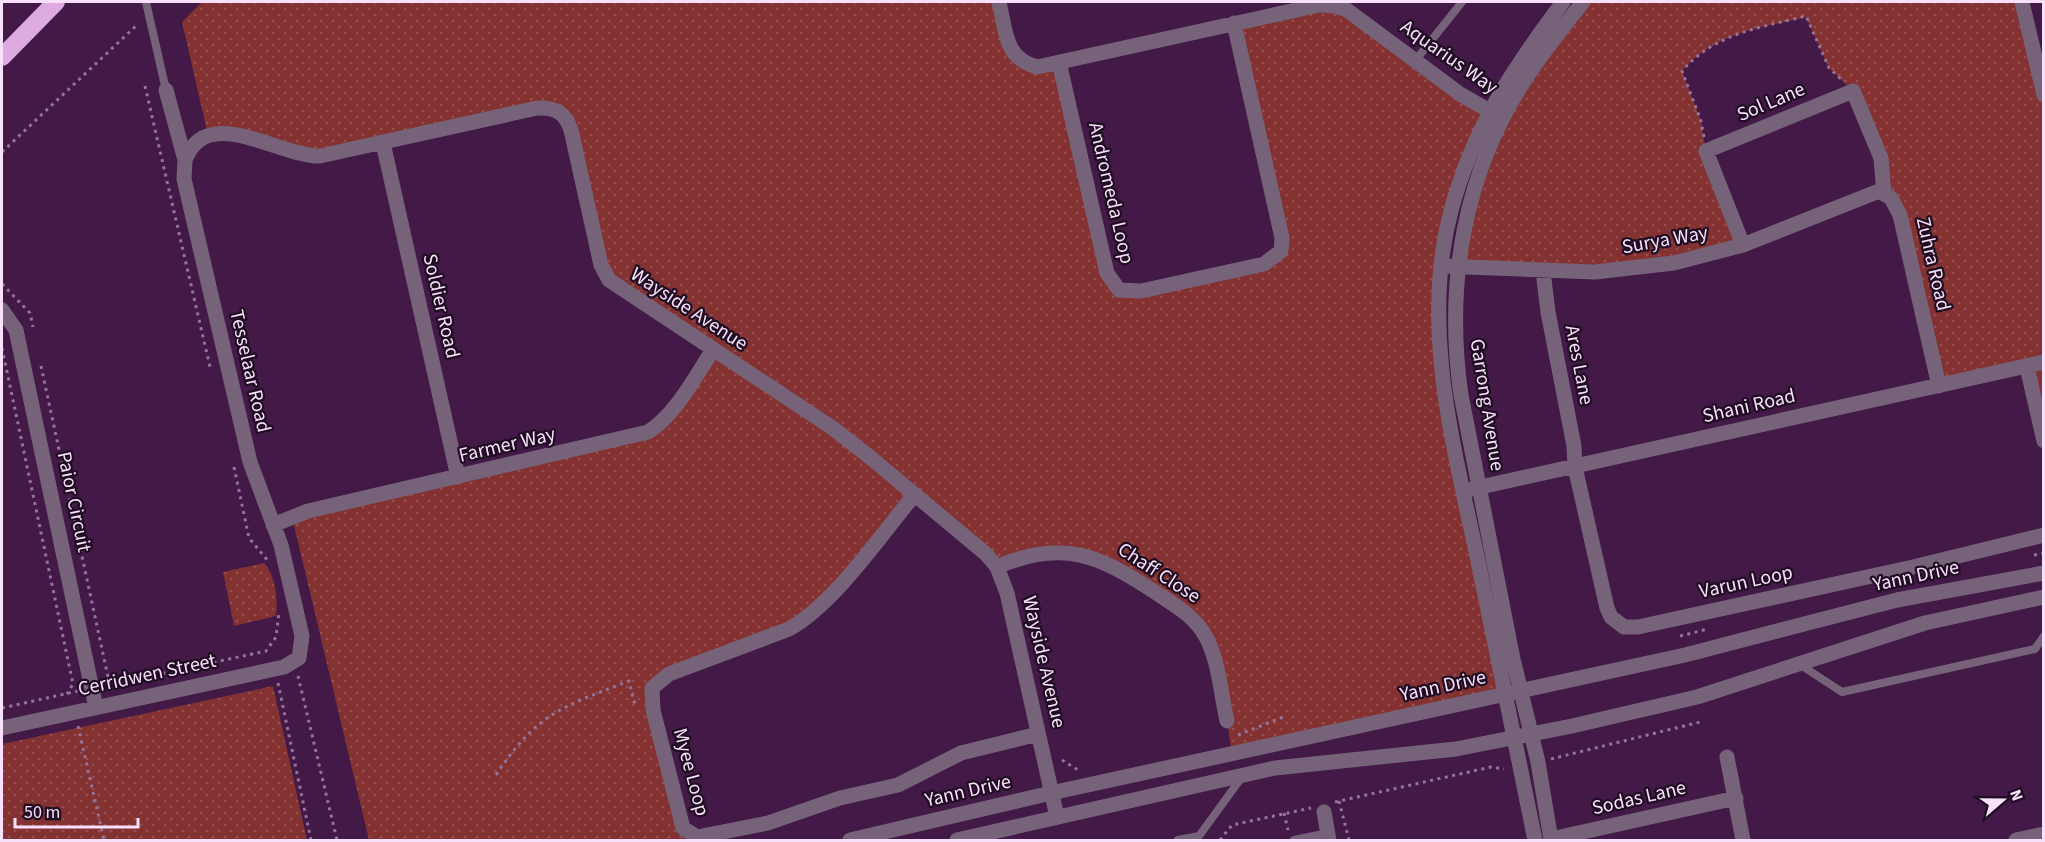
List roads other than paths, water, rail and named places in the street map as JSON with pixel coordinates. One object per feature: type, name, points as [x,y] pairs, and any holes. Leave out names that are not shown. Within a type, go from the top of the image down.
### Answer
[{"type":"highway","points":[[2,57],[56,2]]},
{"type":"street","name":"Aquarius Way","points":[[999,2],[1013,55],[1022,63],[1037,67],[1319,5],[1339,4],[1460,94],[1503,118]]},
{"type":"street","name":"Garrong Avenue","points":[[1551,840],[1531,734],[1513,693],[1463,491],[1444,392],[1439,348],[1438,306],[1441,266],[1450,213],[1462,174],[1489,111],[1520,57],[1563,2]]},
{"type":"street","name":"Garrong Avenue","points":[[1535,840],[1513,737],[1513,693],[1456,363],[1454,301],[1465,218],[1477,179],[1503,118],[1527,76],[1583,2]]},
{"type":"street","points":[[2022,2],[2043,95]]},
{"type":"street","name":"Andromeda Loop","points":[[1059,62],[1112,283],[1119,290],[1130,292],[1264,264],[1281,251],[1282,238],[1234,23]]},
{"type":"street","name":"Tesselaar Road","points":[[166,90],[185,160],[184,178],[250,462],[286,562],[302,636],[297,660]]},
{"type":"street","name":"Sol Lane","points":[[1743,245],[1706,151],[1853,91],[1881,158],[1884,194]]},
{"type":"street","name":"Wayside Avenue","points":[[185,160],[194,143],[210,134],[221,132],[311,156],[333,154],[537,108],[556,109],[563,114],[571,130],[605,275],[614,286],[834,429],[915,494],[998,567],[1007,593],[1057,817]]},
{"type":"street","name":"Soldier Road","points":[[383,143],[458,477]]},
{"type":"street","name":"Surya Way","points":[[1441,266],[1595,272],[1674,263],[1743,245],[1873,192],[1884,194]]},
{"type":"street","name":"Zuhra Road","points":[[1884,194],[1891,198],[1900,215],[1939,386]]},
{"type":"street","name":"Ares Lane","points":[[1544,271],[1548,312],[1574,446],[1575,467]]},
{"type":"street","name":"Paior Circuit","points":[[2,310],[16,330],[96,708]]},
{"type":"street","name":"Farmer Way","points":[[273,525],[308,512],[648,432],[663,421],[673,409],[713,350]]},
{"type":"street","name":"Shani Road","points":[[1463,491],[2043,362]]},
{"type":"street","points":[[2027,367],[2043,441]]},
{"type":"street","name":"Varun Loop","points":[[1575,467],[1607,608],[1620,625],[1630,629],[1913,567],[2043,535]]},
{"type":"street","name":"Myee Loop","points":[[915,494],[826,600],[806,619],[789,628],[669,675],[652,688],[652,697],[682,828],[697,837],[768,823],[840,798],[898,785],[961,753],[1038,734]]},
{"type":"street","name":"Chaff Close","points":[[998,567],[1032,555],[1083,554],[1115,566],[1179,608],[1190,616],[1207,639],[1227,722]]},
{"type":"street","name":"Yann Drive","points":[[850,840],[1051,793],[1685,655],[1897,600],[2043,573]]},
{"type":"street","points":[[957,840],[1245,774],[1299,765],[1456,749],[1697,697],[1925,623],[2043,597]]},
{"type":"street","name":"Cerridwen Street","points":[[2,728],[275,669],[297,660]]},
{"type":"street","points":[[1727,757],[1743,840]]},
{"type":"street","name":"Sodas Lane","points":[[1551,840],[1736,798]]},
{"type":"street","points":[[1323,807],[1328,836]]},
{"type":"street","points":[[2016,840],[2043,834]]},
{"type":"lane","points":[[146,2],[166,90]]},
{"type":"lane","points":[[1415,61],[1462,2]]},
{"type":"lane","points":[[1798,664],[1842,692],[2035,649],[2043,636]]},
{"type":"lane","points":[[1178,840],[1199,836],[1245,774]]},
{"type":"lane","points":[[1294,840],[1328,836]]}]
